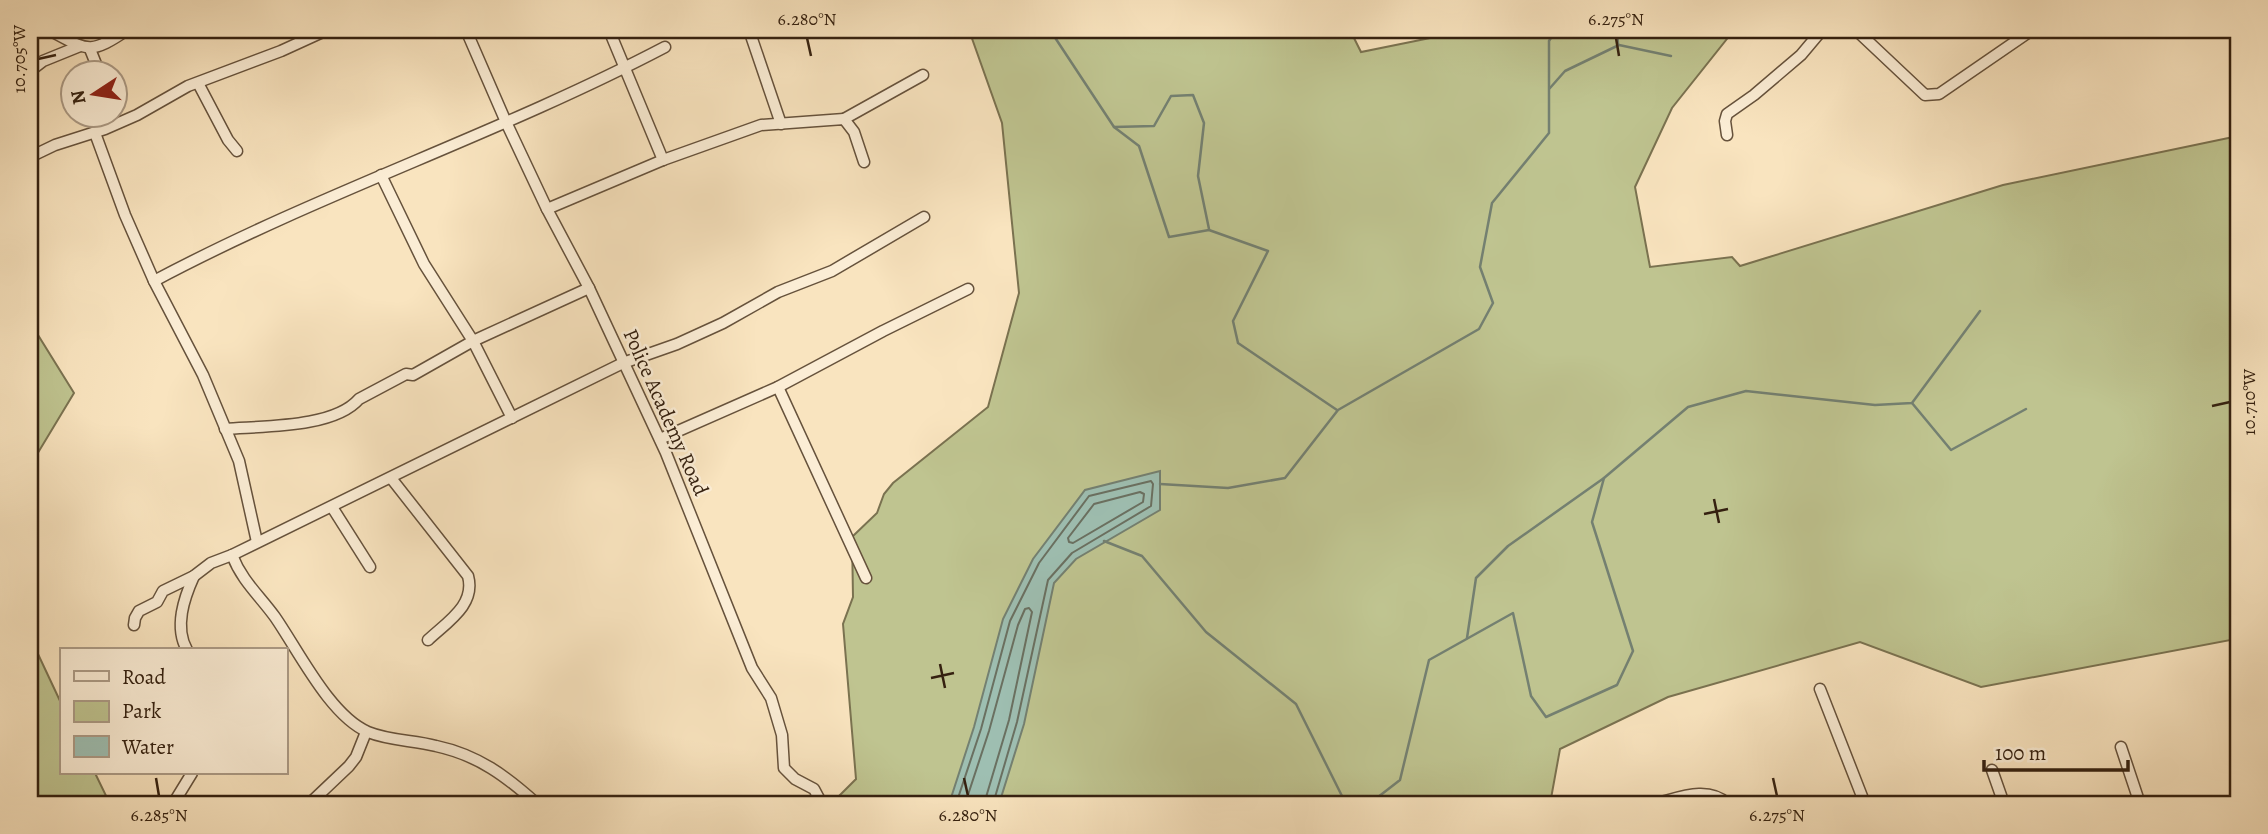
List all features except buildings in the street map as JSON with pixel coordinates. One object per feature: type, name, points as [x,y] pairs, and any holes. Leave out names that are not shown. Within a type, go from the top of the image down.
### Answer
[{"type":"street","points":[[49,30],[85,48],[92,60]]},
{"type":"street","points":[[30,71],[43,61],[106,44],[127,30]]},
{"type":"street","points":[[130,116],[198,83],[327,30]]},
{"type":"street","name":"Police Academy Road","points":[[466,30],[547,209],[589,288],[660,439],[752,668],[771,698],[782,735],[784,768],[795,779],[814,789],[822,804]]},
{"type":"street","points":[[609,30],[663,160]]},
{"type":"street","points":[[749,30],[781,124]]},
{"type":"street","points":[[1727,135],[1727,114],[1801,55],[1822,30]]},
{"type":"street","points":[[1856,30],[1925,95],[1939,94],[2032,30]]},
{"type":"street","points":[[154,281],[219,246],[506,122],[665,47]]},
{"type":"street","points":[[547,209],[663,160],[761,125],[845,119],[923,75]]},
{"type":"street","points":[[198,83],[237,152]]},
{"type":"street","points":[[845,119],[854,132],[864,162]]},
{"type":"street","points":[[30,157],[98,130]]},
{"type":"street","points":[[95,132],[125,215],[154,281],[202,375],[239,461],[257,542]]},
{"type":"street","points":[[381,175],[424,264],[473,341],[512,418]]},
{"type":"street","points":[[134,625],[139,611],[157,602],[163,591],[194,576],[211,563],[332,507],[623,363],[677,344],[723,323],[778,292],[832,271],[924,216]]},
{"type":"street","points":[[225,429],[330,418],[406,374],[412,374],[473,341],[589,288]]},
{"type":"street","points":[[660,439],[778,387],[968,289]]},
{"type":"street","points":[[778,387],[866,578]]},
{"type":"street","points":[[391,478],[468,576],[471,588],[463,606],[428,640]]},
{"type":"street","points":[[332,507],[370,567]]},
{"type":"street","points":[[232,555],[245,581],[277,620],[313,678],[339,709],[366,732],[469,755],[489,765],[537,804]]},
{"type":"street","points":[[186,648],[180,634],[182,612],[194,576]]},
{"type":"street","points":[[1820,689],[1865,804]]},
{"type":"street","points":[[309,804],[349,766],[356,757],[366,732]]},
{"type":"street","points":[[2121,747],[2140,804]]},
{"type":"street","points":[[1992,770],[2004,804]]},
{"type":"street","points":[[173,804],[190,774]]},
{"type":"street","points":[[1654,804],[1706,792],[1718,796],[1728,804]]},
{"type":"green space","points":[[969,30],[1350,30],[1361,52],[1455,33],[1455,30],[1734,30],[1672,108],[1635,187],[1650,267],[1732,257],[1740,266],[2003,185],[2238,136],[2236,639],[1981,687],[1860,642],[1668,697],[1560,749],[1550,804],[831,804],[856,779],[843,624],[853,597],[852,537],[877,513],[884,494],[893,483],[988,407],[1019,293],[1002,123]]},
{"type":"green space","points":[[30,335],[38,335],[74,393],[30,466]]},
{"type":"green space","points":[[30,637],[60,701],[60,774],[95,774],[110,804],[30,804]]},
{"type":"water","points":[[1160,471],[1160,510],[1076,559],[1054,583],[1024,724],[999,804],[949,804],[974,727],[1003,619],[1033,559],[1085,490]]},
{"type":"waterway","points":[[1050,30],[1114,127],[1139,146],[1169,237],[1209,230],[1268,251],[1233,321],[1238,343],[1337,410]]},
{"type":"waterway","points":[[1160,484],[1228,488],[1285,478],[1338,410],[1479,329],[1493,303],[1480,267],[1492,203],[1549,133],[1549,41],[1556,30]]},
{"type":"waterway","points":[[1617,30],[1618,44]]},
{"type":"waterway","points":[[1550,88],[1565,71],[1619,45],[1671,56]]},
{"type":"waterway","points":[[1114,127],[1154,126],[1171,96],[1193,95],[1204,123],[1198,176],[1209,229]]},
{"type":"waterway","points":[[1369,804],[1400,780],[1429,660],[1513,613],[1531,696],[1546,717],[1617,685],[1633,651],[1592,522],[1604,478],[1688,407],[1746,391],[1875,405],[1912,403],[1980,311]]},
{"type":"waterway","points":[[1912,403],[1951,450],[2026,409]]},
{"type":"waterway","points":[[1467,638],[1476,578],[1508,546],[1604,478]]},
{"type":"waterway","points":[[1104,541],[1142,556],[1206,632],[1296,704],[1343,798],[1358,804]]}]
